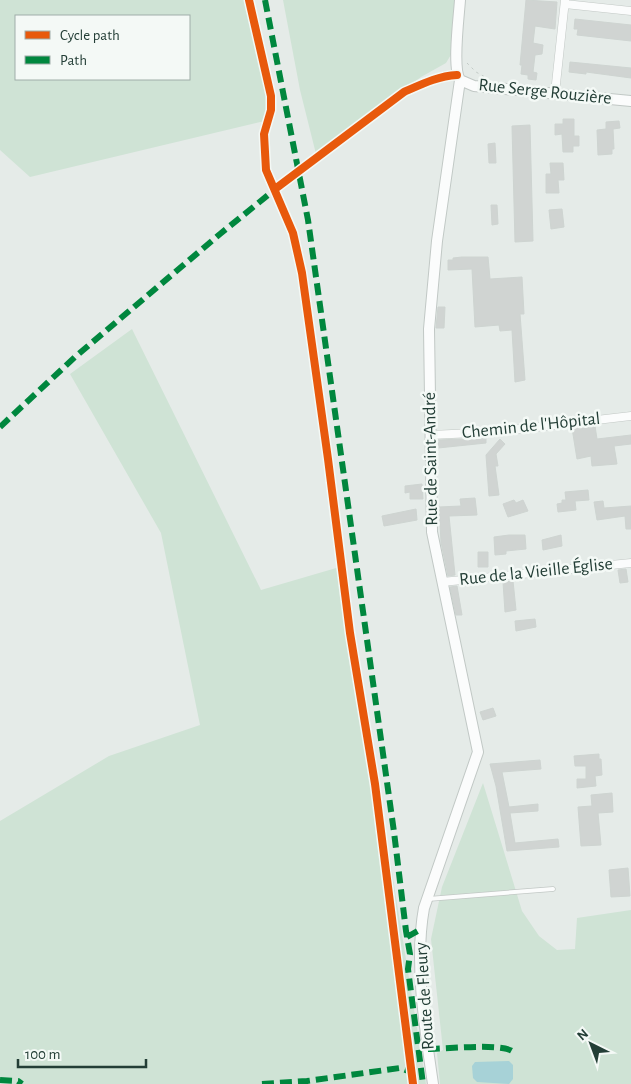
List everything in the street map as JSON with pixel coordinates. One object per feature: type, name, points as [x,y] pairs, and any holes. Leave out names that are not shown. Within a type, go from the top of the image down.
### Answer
[{"type":"street","name":"Rue de Saint-André","points":[[426,904],[478,752],[432,532],[430,319],[437,241],[460,80],[457,75],[456,65],[460,0]]},
{"type":"street","points":[[555,93],[565,2],[631,11]]},
{"type":"street","name":"Rue Serge Rouzière","points":[[460,80],[474,86],[631,101]]},
{"type":"street","name":"Chemin de l'Hôpital","points":[[431,435],[494,432],[631,416]]},
{"type":"street","name":"Rue de la Vieille Église","points":[[442,582],[631,562]]},
{"type":"street","name":"Route de Fleury","points":[[426,904],[420,929],[421,968],[433,1084]]},
{"type":"lane","points":[[426,904],[553,889]]},
{"type":"path","points":[[465,61],[476,72],[490,80]]},
{"type":"path","points":[[431,80],[433,76],[444,72],[445,76]]},
{"type":"green space","points":[[0,0],[250,0],[273,119],[30,177],[0,150]]},
{"type":"green space","points":[[283,0],[457,0],[452,53],[446,63],[421,77],[316,154],[300,90]]},
{"type":"green space","points":[[132,329],[261,590],[343,566],[426,1084],[0,1084],[0,821],[109,756],[200,725],[161,533],[70,374]]},
{"type":"green space","points":[[483,783],[522,911],[539,936],[557,950],[575,949],[577,918],[631,910],[631,1084],[440,1084],[437,1053],[443,1050],[431,939],[442,887]]},
{"type":"water","points":[[509,1061],[513,1065],[513,1079],[509,1084],[477,1082],[473,1078],[472,1066],[475,1062]]},
{"type":"building","points":[[526,0],[557,2],[555,29],[535,26],[533,43],[543,45],[542,54],[535,55],[533,72],[537,73],[536,80],[528,79],[528,75],[521,74],[522,65],[520,65]]},
{"type":"building","points":[[575,19],[631,25],[631,41],[577,35],[578,29],[574,29]]},
{"type":"building","points":[[570,62],[631,68],[631,78],[586,72],[586,74],[569,72]]},
{"type":"building","points":[[563,119],[574,119],[574,136],[579,136],[579,146],[573,146],[573,152],[563,152],[562,134],[555,135],[555,124],[563,124]]},
{"type":"building","points":[[619,121],[620,128],[613,129],[614,149],[612,149],[612,154],[598,155],[597,130],[606,129],[606,122]]},
{"type":"building","points":[[530,125],[533,241],[515,242],[512,126]]},
{"type":"building","points":[[495,143],[496,163],[489,163],[488,144]]},
{"type":"building","points":[[550,163],[563,163],[564,180],[558,180],[559,193],[546,193],[546,174],[551,174]]},
{"type":"building","points":[[491,205],[497,205],[498,224],[492,225]]},
{"type":"building","points":[[562,209],[564,227],[551,229],[549,210]]},
{"type":"building","points":[[462,257],[488,257],[490,279],[522,277],[524,314],[520,314],[525,380],[515,382],[512,330],[500,331],[499,325],[475,327],[472,269],[448,270],[448,260]]},
{"type":"building","points":[[438,307],[445,307],[444,328],[436,328]]},
{"type":"building","points":[[595,426],[597,439],[631,435],[631,444],[614,446],[617,464],[592,466],[591,456],[577,459],[572,428]]},
{"type":"building","points":[[486,438],[486,443],[438,448],[438,440]]},
{"type":"building","points":[[500,439],[505,444],[496,454],[498,466],[495,466],[499,495],[489,496],[486,455]]},
{"type":"building","points":[[422,484],[423,499],[410,499],[410,492],[405,493],[405,486]]},
{"type":"building","points":[[588,490],[589,500],[575,501],[576,510],[558,512],[557,504],[562,503],[562,500],[566,500],[565,492]]},
{"type":"building","points":[[475,498],[477,515],[449,516],[455,575],[448,576],[441,542],[439,507],[461,506],[460,499]]},
{"type":"building","points":[[514,500],[516,503],[523,500],[528,511],[508,517],[503,504]]},
{"type":"building","points":[[603,501],[604,508],[631,506],[631,529],[626,529],[625,516],[597,520],[594,502]]},
{"type":"building","points":[[416,509],[417,520],[384,526],[382,516]]},
{"type":"building","points":[[525,535],[526,549],[506,551],[506,554],[495,555],[494,537]]},
{"type":"building","points":[[561,535],[562,546],[543,550],[542,540]]},
{"type":"building","points":[[478,552],[488,552],[488,567],[478,567]]},
{"type":"building","points":[[626,569],[628,582],[620,583],[618,570]]},
{"type":"building","points":[[513,581],[516,610],[505,612],[503,582]]},
{"type":"building","points":[[457,586],[462,615],[456,615],[450,587]]},
{"type":"building","points":[[535,619],[536,627],[516,631],[515,621]]},
{"type":"building","points":[[493,708],[496,716],[483,720],[480,712]]},
{"type":"building","points":[[599,754],[602,775],[595,776],[596,786],[577,788],[577,779],[586,779],[586,766],[575,766],[574,756]]},
{"type":"building","points":[[540,760],[541,769],[502,772],[509,807],[538,804],[538,811],[510,813],[515,843],[558,839],[559,847],[507,851],[496,786],[490,764]]},
{"type":"building","points":[[612,793],[613,812],[598,813],[601,845],[581,846],[578,807],[592,806],[591,795]]},
{"type":"building","points":[[628,868],[630,896],[611,897],[609,870]]},
{"type":"marked path","points":[[265,0],[308,220],[394,832],[410,954],[408,969],[423,1084]]},
{"type":"marked path","points":[[0,427],[75,357],[278,187]]},
{"type":"marked path","points":[[407,937],[421,929]]},
{"type":"marked path","points":[[428,1049],[496,1047],[512,1051]]},
{"type":"marked path","points":[[262,1084],[307,1081],[400,1068],[411,1072]]},
{"type":"marked path","points":[[0,1080],[18,1081],[22,1084]]},
{"type":"cycle path","points":[[249,0],[271,96],[271,110],[264,134],[266,170],[293,233],[302,273],[350,633],[375,784],[413,1084]]},
{"type":"cycle path","points":[[275,189],[404,92],[424,83],[457,75]]}]
